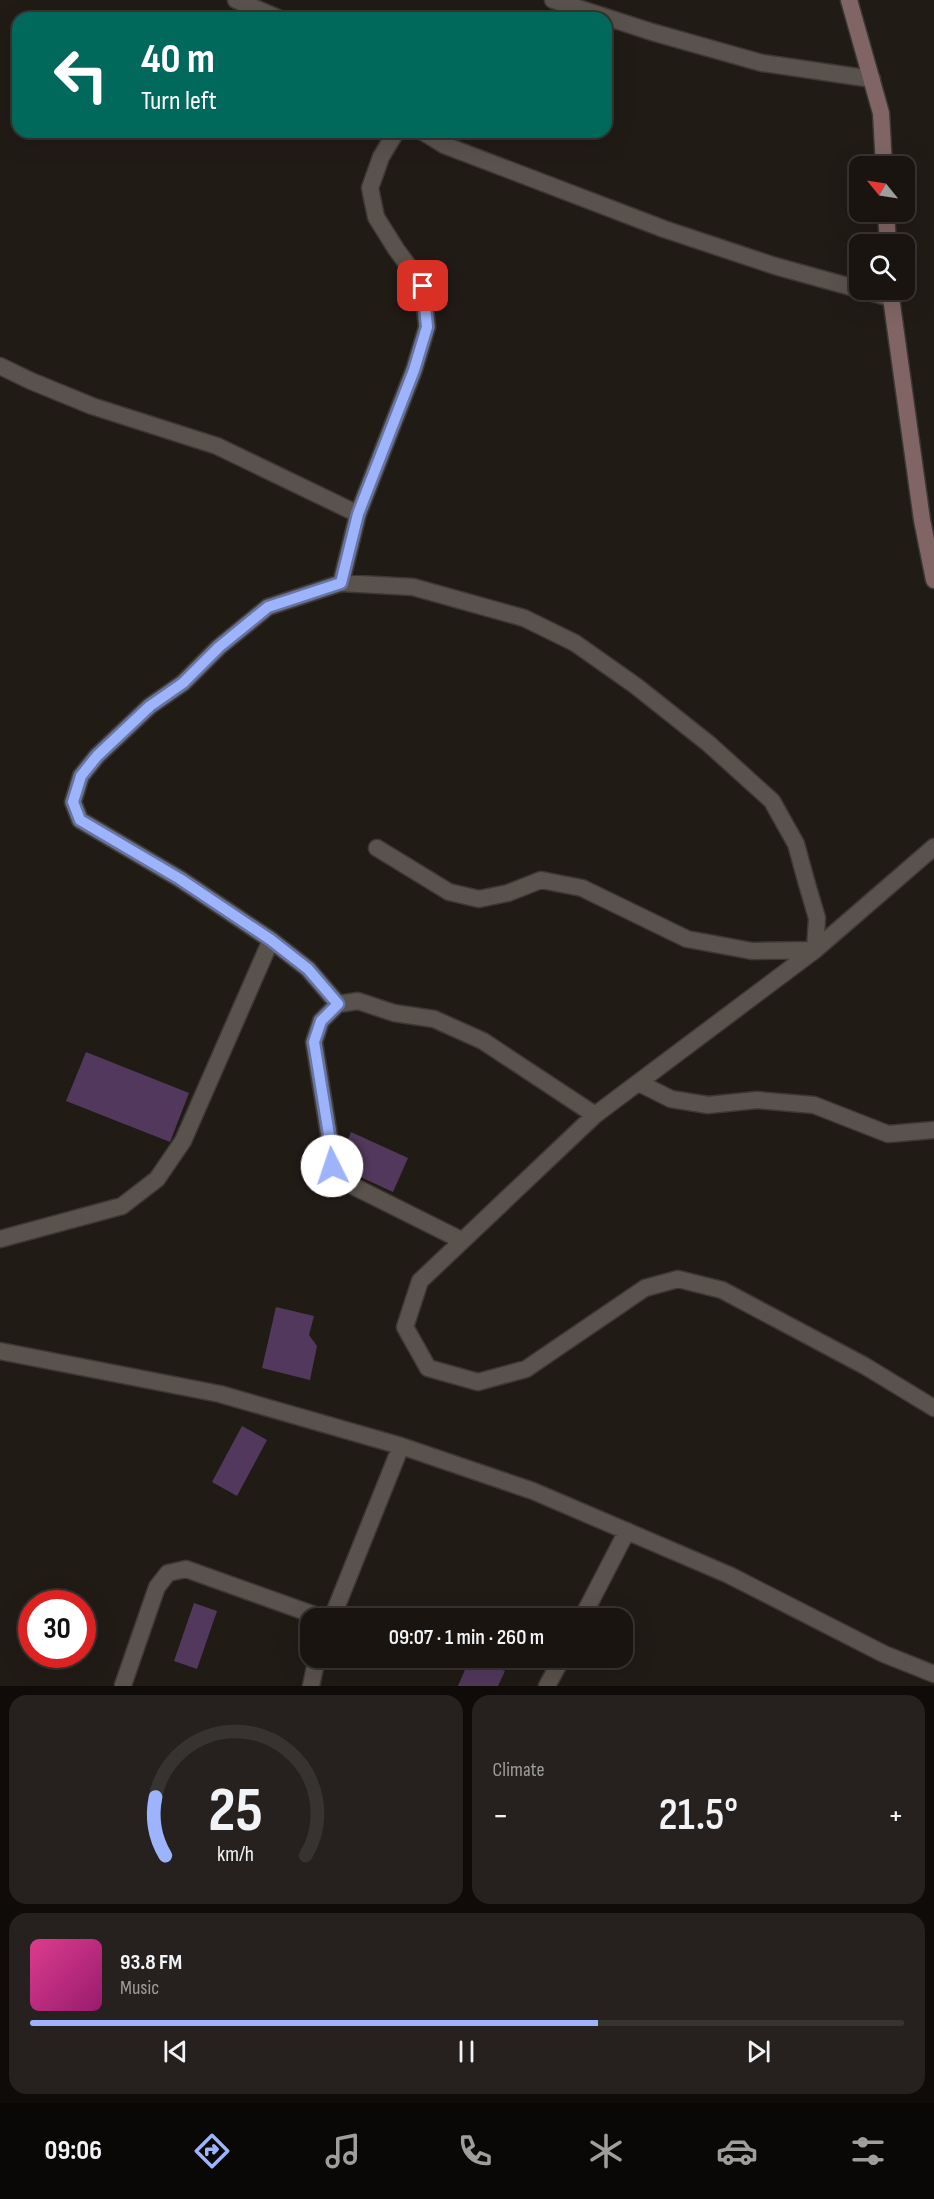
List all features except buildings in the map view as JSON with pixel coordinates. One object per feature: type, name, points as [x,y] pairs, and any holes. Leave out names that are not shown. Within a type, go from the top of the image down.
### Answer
[{"type":"main road","points":[[849,0],[882,112],[884,156]]},
{"type":"main road","points":[[891,300],[922,520],[934,580]]},
{"type":"street","points":[[236,0],[264,12]]},
{"type":"street","points":[[553,0],[590,12]]},
{"type":"street","points":[[612,19],[762,63],[872,79]]},
{"type":"street","points":[[341,583],[358,514],[414,370],[427,327],[423,286],[376,217],[370,188],[381,157],[392,138]]},
{"type":"street","points":[[433,138],[444,145],[663,229],[775,267],[849,284]]},
{"type":"street","points":[[0,366],[92,406],[217,446],[358,514]]},
{"type":"street","points":[[338,1004],[308,969],[271,940],[180,879],[80,820],[73,802],[81,776],[97,756],[150,706],[183,683],[219,647],[268,607],[341,583],[413,587],[524,618],[575,643],[636,686],[709,744],[772,801],[796,844],[802,864],[817,918],[815,950]]},
{"type":"street","points":[[934,847],[815,950],[595,1115],[420,1281],[405,1326],[428,1368],[478,1382],[526,1369],[645,1288],[678,1278],[722,1290],[865,1365],[934,1408]]},
{"type":"street","points":[[377,848],[450,892],[479,899],[508,893],[541,880],[582,888],[687,939],[752,951],[815,950]]},
{"type":"street","points":[[0,1239],[122,1206],[157,1179],[183,1141],[271,940]]},
{"type":"street","points":[[461,1240],[349,1184],[332,1166],[314,1042],[321,1021],[338,1004],[358,1001],[394,1013],[434,1019],[483,1041],[595,1115]]},
{"type":"street","points":[[639,1083],[671,1099],[708,1105],[757,1100],[814,1105],[888,1134],[934,1130]]},
{"type":"street","points":[[0,1351],[220,1394],[401,1446],[533,1491],[729,1575],[884,1654],[934,1674]]},
{"type":"street","points":[[336,1608],[401,1446]]},
{"type":"street","points":[[587,1608],[627,1531]]},
{"type":"street","points":[[123,1685],[157,1587],[168,1573],[186,1569],[300,1610]]},
{"type":"street","points":[[311,1686],[315,1668]]},
{"type":"street","points":[[547,1686],[557,1668]]},
{"type":"route","points":[[332,1166],[314,1042],[321,1021],[338,1004],[308,969],[271,940],[180,879],[80,820],[73,802],[81,776],[97,756],[150,706],[183,683],[219,647],[268,607],[341,583],[358,514],[414,370],[427,327],[423,286]]}]
